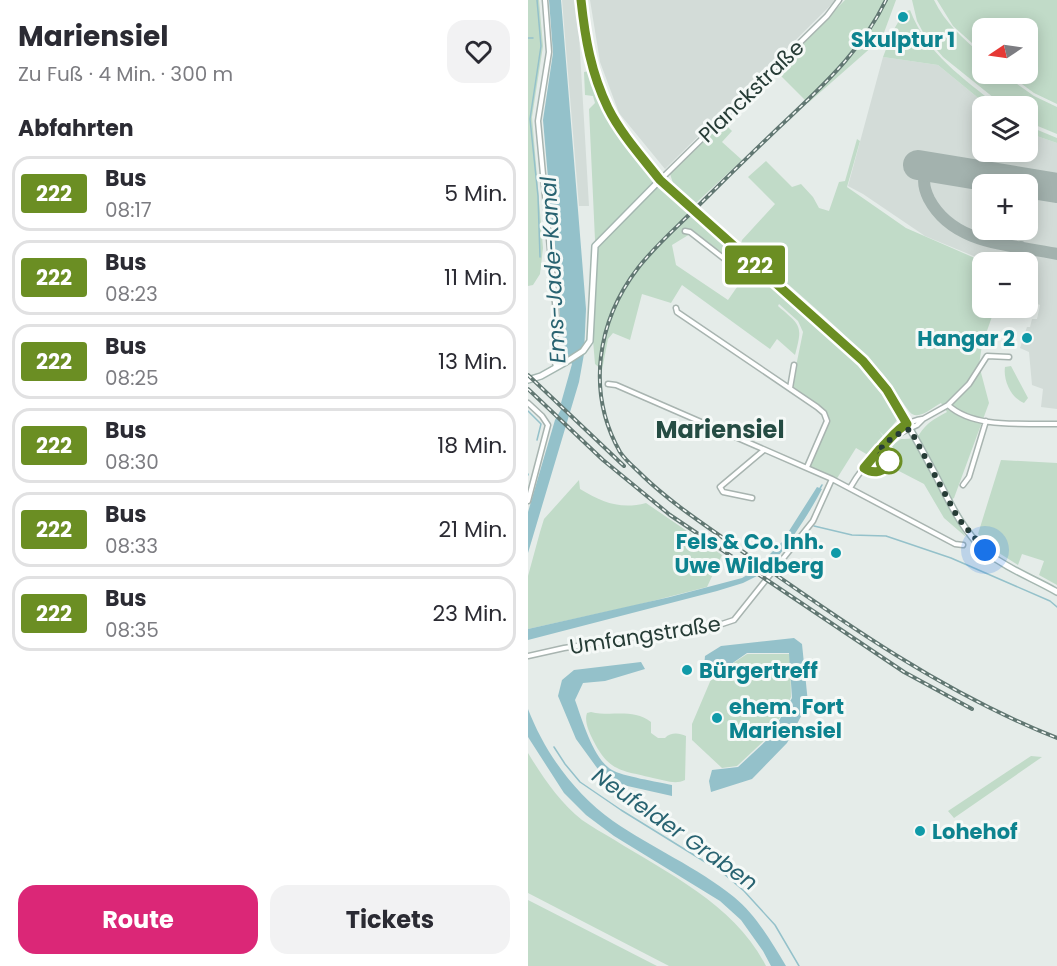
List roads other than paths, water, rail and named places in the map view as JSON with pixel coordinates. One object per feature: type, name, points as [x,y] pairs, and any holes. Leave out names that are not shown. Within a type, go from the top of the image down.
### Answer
[{"type":"street","points":[[545,0],[549,51],[538,121],[557,324],[553,353],[556,368]]},
{"type":"street","points":[[581,0],[588,54],[609,109],[660,180],[863,361],[887,390],[958,518],[977,542],[1003,564],[1057,592]]},
{"type":"street","name":"Planckstraße","points":[[660,180],[827,16],[839,0]]},
{"type":"street","points":[[528,380],[556,368],[583,351],[588,345],[592,333],[595,246],[660,180]]},
{"type":"street","points":[[685,231],[690,232],[754,282],[765,274]]},
{"type":"street","points":[[675,308],[677,312],[824,413],[828,421],[807,467]]},
{"type":"street","points":[[850,488],[877,452],[899,429],[948,405],[969,384],[987,356],[1009,357]]},
{"type":"street","points":[[790,388],[794,365]]},
{"type":"street","points":[[608,384],[616,385],[807,467],[955,544],[963,545]]},
{"type":"street","points":[[528,403],[548,425],[528,501]]},
{"type":"street","points":[[948,405],[969,418],[986,421],[1057,424]]},
{"type":"street","points":[[963,485],[969,477],[986,421]]},
{"type":"street","points":[[752,498],[723,492],[718,487],[764,450]]},
{"type":"street","name":"Umfangstraße","points":[[528,656],[564,648],[722,624],[734,620],[813,521],[832,479]]},
{"type":"water","points":[[549,0],[561,0],[586,309],[584,354],[579,382],[528,553],[528,512],[555,420],[563,406],[561,403],[572,364],[567,358],[561,329],[543,120],[553,53]]},
{"type":"water","points":[[817,487],[822,489],[811,509],[771,565],[764,560],[782,542]]},
{"type":"water","points":[[752,572],[757,576],[717,591],[528,640],[528,629],[670,597],[742,578]]},
{"type":"water","points":[[794,638],[802,644],[808,703],[787,743],[752,779],[711,792],[709,781],[712,770],[738,767],[769,738],[792,698],[789,653],[747,653],[714,676],[704,667],[705,656],[721,646]]},
{"type":"water","points":[[641,662],[645,669],[605,681],[583,683],[575,700],[589,738],[605,765],[623,774],[672,785],[672,796],[623,785],[600,772],[576,739],[558,696],[562,680],[574,670]]},
{"type":"water","points":[[528,709],[552,756],[573,785],[586,798],[613,821],[705,876],[734,897],[756,920],[786,966],[771,966],[741,920],[720,901],[614,836],[586,815],[564,793],[528,737]]},
{"type":"waterway","name":"Ems-Jade-Kanal","points":[[537,0],[541,46],[530,119],[538,196],[540,257]]},
{"type":"waterway","points":[[528,38],[533,38]]},
{"type":"waterway","points":[[528,411],[541,424],[537,440]]},
{"type":"waterway","points":[[819,490],[822,485]]},
{"type":"waterway","points":[[814,526],[852,535],[886,536],[951,558],[1050,601],[1057,607]]},
{"type":"waterway","points":[[754,575],[768,562]]},
{"type":"waterway","name":"Neufelder Graben","points":[[554,747],[580,782],[723,873],[744,891],[775,925],[799,966]]},
{"type":"railway","points":[[886,0],[857,47],[833,75],[666,237],[638,268],[624,289],[605,334],[600,381],[603,405],[609,429],[622,455],[653,485],[684,510],[887,650],[970,698],[1057,738]]},
{"type":"railway","points":[[528,375],[624,466]]},
{"type":"railway","points":[[528,389],[603,460],[670,515],[904,672],[972,709]]},
{"type":"place","name":"Skulptur 1","points":[[903,17]]},
{"type":"place","name":"Hangar 2","points":[[1027,338]]},
{"type":"place","name":"Fels & Co. Inh. Uwe Wildberg","points":[[836,553]]},
{"type":"place","name":"Bürgertreff","points":[[687,670]]},
{"type":"place","name":"ehem. Fort Mariensiel","points":[[717,718]]},
{"type":"place","name":"Lohehof","points":[[920,831]]},
{"type":"district","name":"Mariensiel","points":[[720,429]]}]
